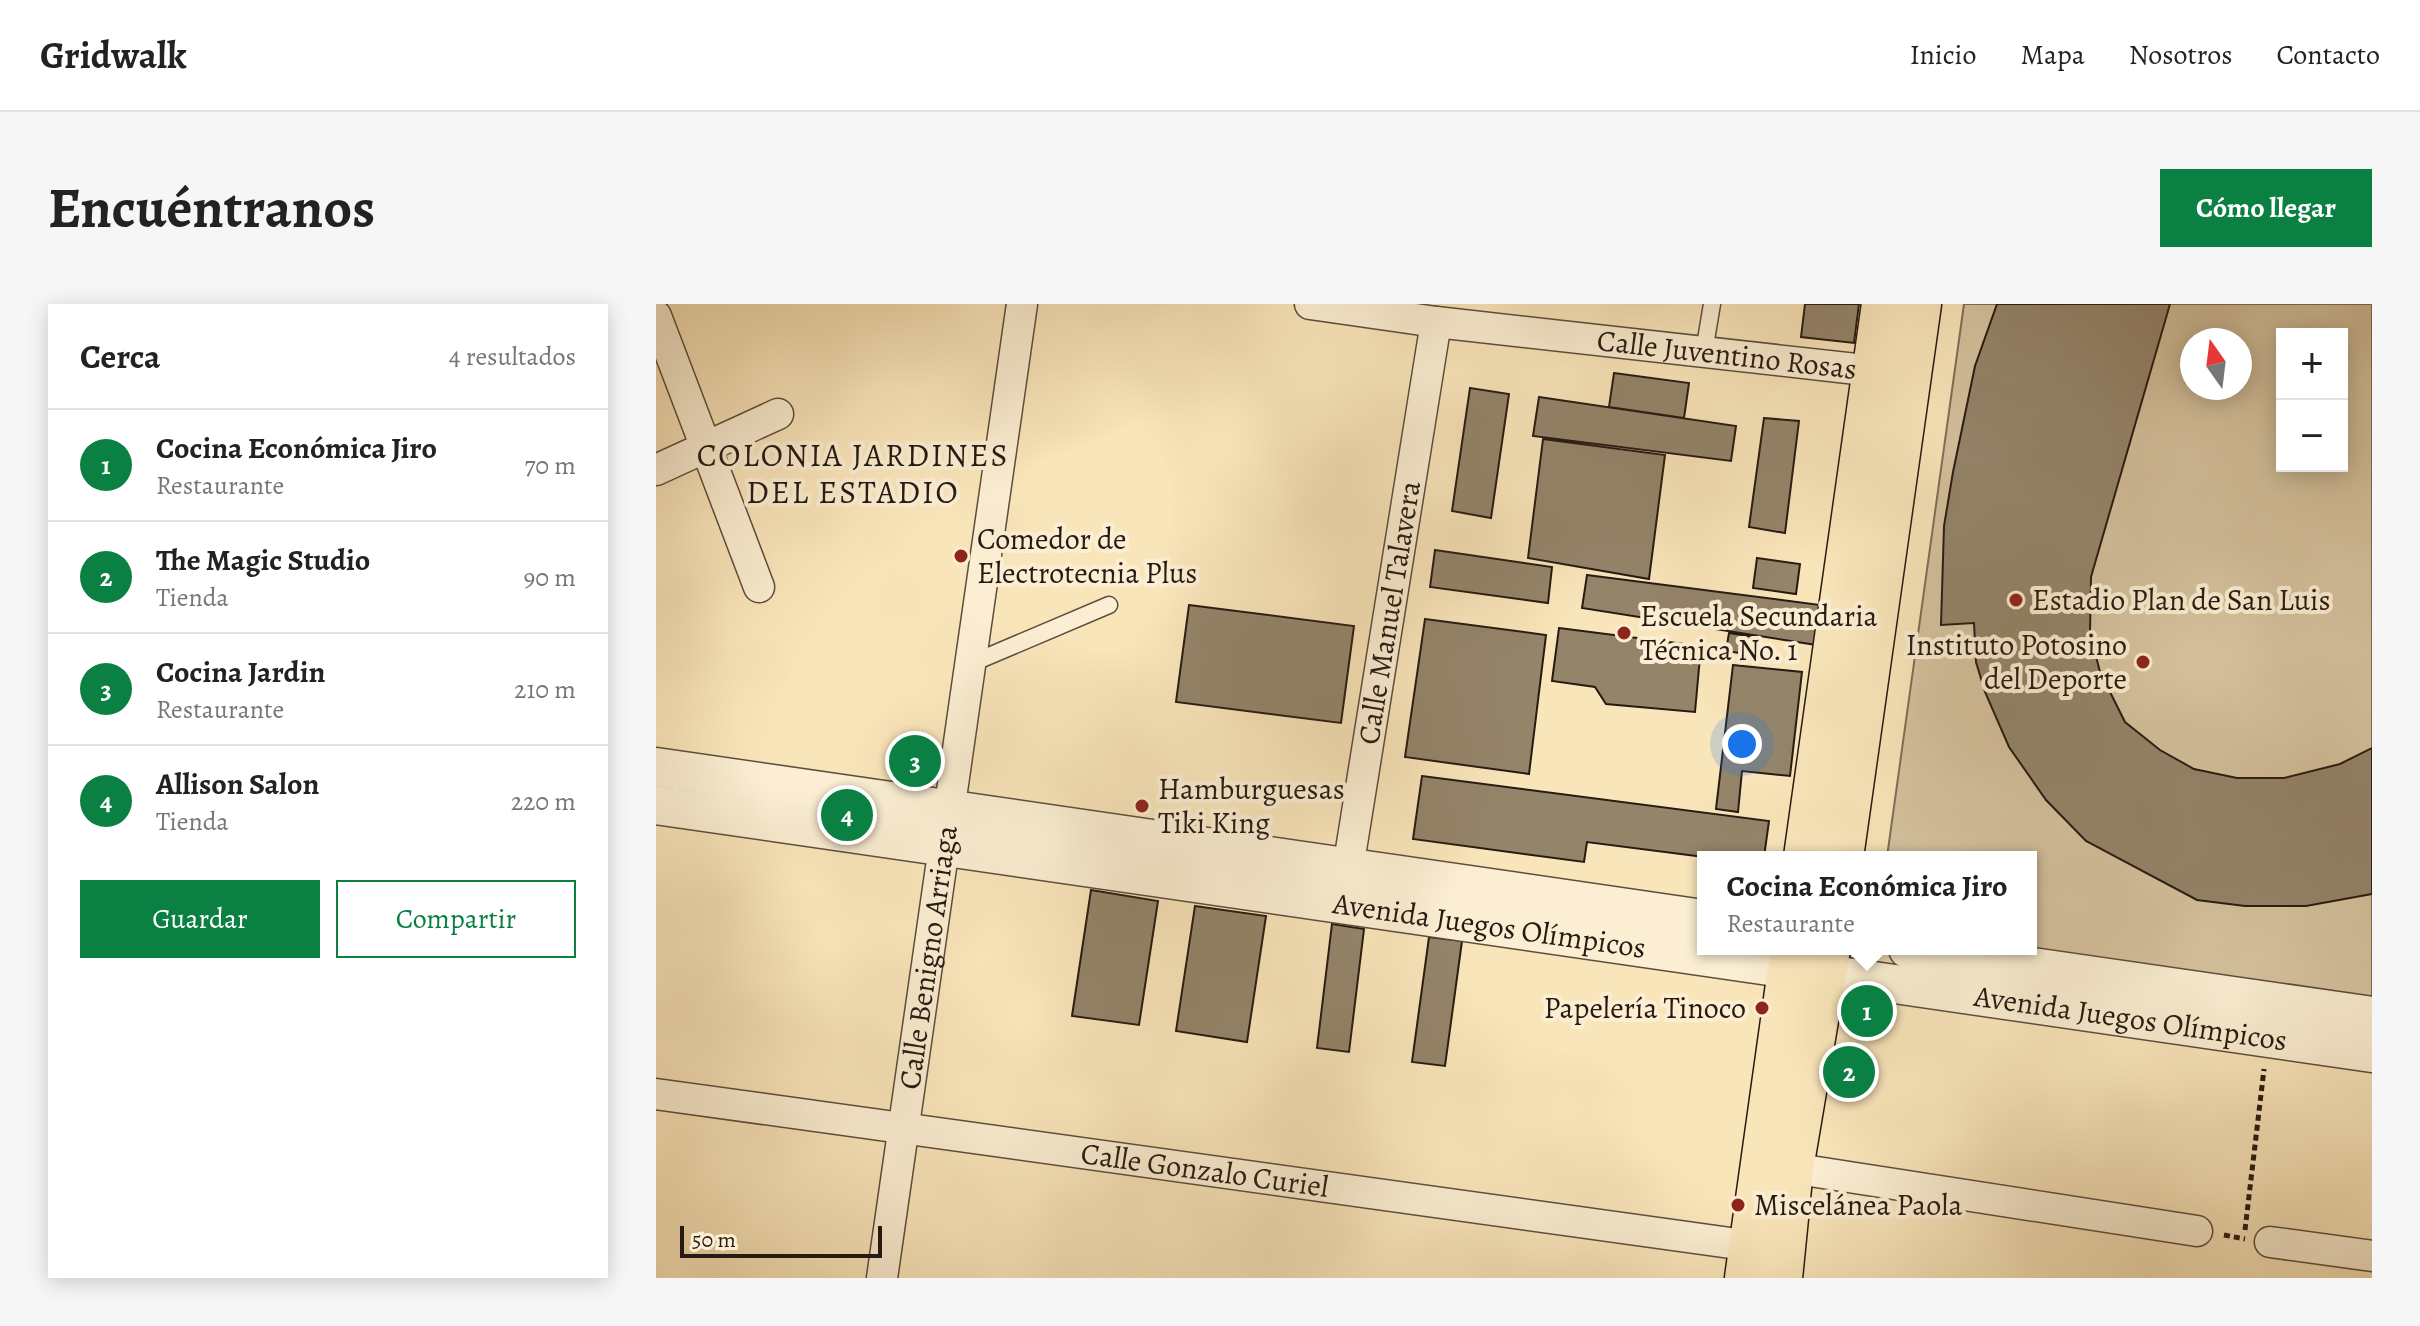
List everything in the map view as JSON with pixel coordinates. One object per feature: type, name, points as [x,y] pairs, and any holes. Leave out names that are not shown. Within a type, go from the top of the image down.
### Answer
[{"type":"main road","points":[[1842,851],[1891,374],[1884,304]]},
{"type":"main road","points":[[1807,851],[1891,374],[1919,304]]},
{"type":"main road","points":[[1760,1267],[1791,1168],[1809,960]]},
{"type":"main road","points":[[1760,1267],[1809,960]]},
{"type":"street","name":"Calle Benigno Arriaga","points":[[882,1278],[1022,304]]},
{"type":"street","name":"Calle Juventino Rosas","points":[[1310,304],[1436,322],[1891,374]]},
{"type":"street","points":[[656,316],[759,587]]},
{"type":"street","name":"Calle Manuel Talavera","points":[[1345,886],[1436,322]]},
{"type":"street","points":[[656,470],[778,414]]},
{"type":"street","name":"Avenida Juegos Olímpicos","points":[[656,767],[949,809],[1345,886],[1697,942]]},
{"type":"street","name":"Avenida Juegos Olímpicos","points":[[656,805],[944,847],[1697,918]]},
{"type":"street","name":"Avenida Juegos Olímpicos","points":[[1778,955],[2268,1039],[2372,1053]]},
{"type":"street","name":"Avenida Juegos Olímpicos","points":[[1950,955],[2372,1016]]},
{"type":"street","name":"Calle Gonzalo Curiel","points":[[656,1094],[903,1129],[1760,1267]]},
{"type":"street","points":[[1791,1168],[2197,1231]]},
{"type":"street","points":[[2257,1240],[2372,1256]]},
{"type":"lane","points":[[1704,352],[1712,304]]},
{"type":"lane","points":[[970,664],[1109,605]]},
{"type":"path","points":[[2197,1231],[2257,1240],[2268,1039]]},
{"type":"shaded area","name":"Instituto Potosino del Deporte","points":[[1964,304],[2372,304],[2372,1008],[2037,950],[2037,851],[1888,851]]},
{"type":"building","points":[[1805,304],[1859,304],[1854,343],[1801,337]]},
{"type":"building","name":"Estadio Plan de San Luis","points":[[1997,304],[2170,304],[2091,577],[2090,633],[2100,672],[2125,722],[2160,750],[2194,769],[2237,778],[2284,778],[2340,764],[2372,748],[2372,894],[2306,906],[2245,906],[2197,900],[2086,841],[2046,800],[2009,747],[1985,692],[1976,662],[1974,623],[1941,625],[1944,526],[1953,472],[1975,366]]},
{"type":"building","points":[[1614,373],[1689,383],[1684,418],[1609,407]]},
{"type":"building","points":[[1470,388],[1509,394],[1491,518],[1452,511]]},
{"type":"building","points":[[1539,397],[1736,426],[1731,461],[1533,436]]},
{"type":"building","points":[[1764,418],[1799,421],[1785,533],[1749,527]]},
{"type":"building","points":[[1543,439],[1665,455],[1649,579],[1528,558]]},
{"type":"building","points":[[1435,550],[1552,567],[1548,603],[1430,587]]},
{"type":"building","points":[[1757,558],[1800,564],[1796,594],[1753,588]]},
{"type":"building","points":[[1587,575],[1828,606],[1823,646],[1582,608]]},
{"type":"building","points":[[1189,605],[1354,626],[1341,723],[1176,702]]},
{"type":"building","points":[[1425,619],[1546,635],[1529,774],[1405,757]]},
{"type":"building","points":[[1559,628],[1701,646],[1695,712],[1606,704],[1595,687],[1552,681]]},
{"type":"building","points":[[1729,633],[1755,637],[1753,655],[1726,651]]},
{"type":"building","points":[[1733,665],[1802,672],[1790,776],[1742,771],[1738,812],[1716,809]]},
{"type":"building","points":[[1422,776],[1769,821],[1765,851],[1697,851],[1697,856],[1587,842],[1584,862],[1413,839]]},
{"type":"building","points":[[1091,890],[1158,901],[1139,1025],[1072,1016]]},
{"type":"building","points":[[1195,906],[1266,916],[1247,1042],[1176,1031]]},
{"type":"building","points":[[1332,924],[1364,929],[1349,1052],[1317,1048]]},
{"type":"building","points":[[1429,937],[1462,941],[1445,1066],[1412,1062]]},
{"type":"place","name":"Comedor de Electrotecnia Plus","points":[[961,556]]},
{"type":"place","name":"Estadio Plan de San Luis","points":[[2016,600]]},
{"type":"place","name":"Escuela Secundaria Técnica No. 1","points":[[1624,633]]},
{"type":"place","name":"Instituto Potosino del Deporte","points":[[2143,662]]},
{"type":"place","name":"Cocina Jardin","points":[[915,761]]},
{"type":"place","name":"Hamburguesas Tiki King","points":[[1142,806]]},
{"type":"place","name":"Allison Salon","points":[[847,815]]},
{"type":"place","name":"Papelería Tinoco","points":[[1762,1008]]},
{"type":"place","name":"Cocina Económica Jiro","points":[[1867,1011]]},
{"type":"place","name":"The Magic Studio","points":[[1849,1072]]},
{"type":"place","name":"Miscelánea Paola","points":[[1738,1205]]},
{"type":"district","name":"COLONIA JARDINES DEL ESTADIO","points":[[853,474]]}]
